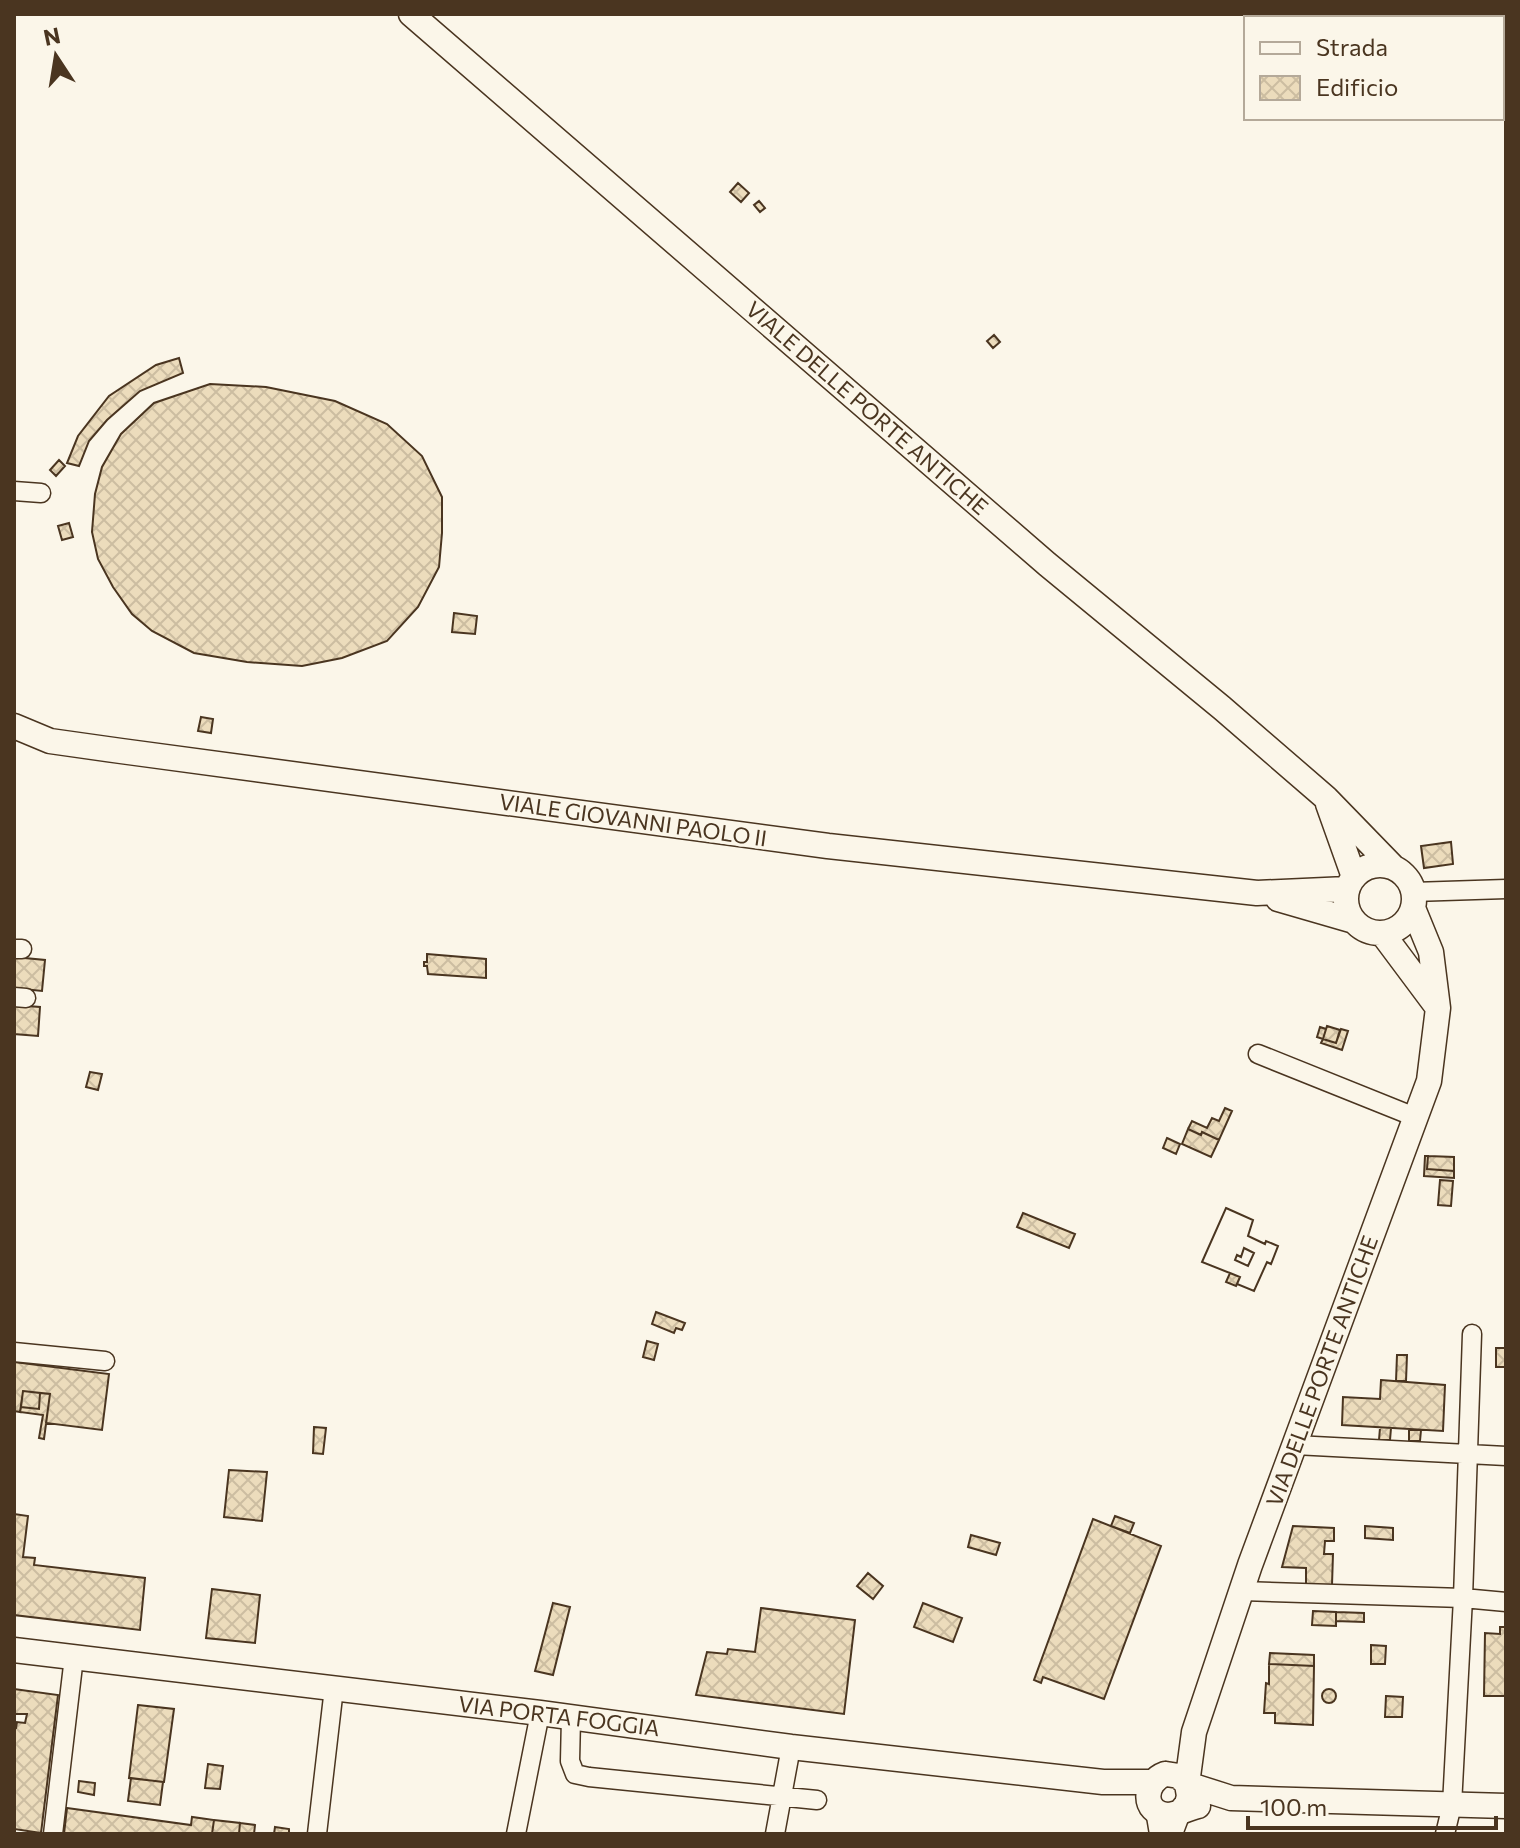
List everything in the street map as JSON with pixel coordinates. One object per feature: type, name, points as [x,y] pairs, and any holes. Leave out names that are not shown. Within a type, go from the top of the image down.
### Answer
[{"type":"main road","name":"VIALE DELLE PORTE ANTICHE","points":[[411,14],[1047,564],[1326,798],[1394,868]]},
{"type":"main road","name":"VIALE GIOVANNI PAOLO II","points":[[14,726],[50,741],[765,838],[1257,893]]},
{"type":"main road","points":[[1326,798],[1351,883]]},
{"type":"main road","points":[[1370,866],[1394,868],[1406,878],[1413,900],[1403,924],[1382,933],[1365,930],[1354,921],[1347,908],[1346,898],[1351,883],[1361,870],[1370,866]]},
{"type":"main road","points":[[1257,893],[1351,883]]},
{"type":"main road","points":[[1257,893],[1354,921]]},
{"type":"main road","name":"VIA DELLE PORTE ANTICHE","points":[[1161,1798],[1194,1732],[1242,1591],[1429,1081],[1438,1008],[1431,952],[1413,900]]},
{"type":"main road","points":[[1382,933],[1438,1008]]},
{"type":"main road","name":"VIA PORTA FOGGIA","points":[[14,1650],[540,1713],[791,1747],[1103,1782],[1161,1798],[1231,1798]]},
{"type":"main road","points":[[1161,1798],[1189,1796],[1182,1810]]},
{"type":"main road","points":[[1182,1810],[1231,1798],[1506,1806]]},
{"type":"street","points":[[14,491],[41,493]]},
{"type":"street","points":[[1413,900],[1506,889]]},
{"type":"street","points":[[1258,1054],[1415,1117]]},
{"type":"street","points":[[1445,1834],[1452,1805],[1472,1334]]},
{"type":"street","points":[[14,1352],[105,1361]]},
{"type":"street","points":[[1295,1445],[1506,1456]]},
{"type":"street","points":[[1242,1591],[1506,1602]]},
{"type":"street","points":[[53,1834],[74,1657]]},
{"type":"street","points":[[317,1834],[334,1688]]},
{"type":"street","points":[[516,1834],[540,1713]]},
{"type":"street","points":[[571,1718],[570,1761],[575,1774],[817,1800]]},
{"type":"street","points":[[775,1834],[791,1747]]},
{"type":"street","points":[[1173,1834],[1182,1810]]},
{"type":"building","points":[[1326,14],[1328,16],[1300,16]]},
{"type":"building","points":[[738,183],[749,193],[741,202],[730,192]]},
{"type":"building","points":[[759,201],[765,208],[760,212],[754,205]]},
{"type":"building","points":[[994,335],[1000,342],[993,348],[987,341]]},
{"type":"building","points":[[179,358],[183,373],[140,391],[89,441],[79,466],[67,463],[78,436],[109,396],[156,365]]},
{"type":"building","points":[[210,384],[266,387],[335,401],[387,424],[422,456],[442,497],[439,567],[418,607],[387,641],[342,658],[302,666],[247,662],[194,653],[152,631],[132,614],[113,587],[98,559],[92,532],[95,494],[102,467],[121,434],[154,403]]},
{"type":"building","points":[[59,460],[65,466],[56,476],[50,470]]},
{"type":"building","points":[[69,523],[73,537],[62,540],[58,526]]},
{"type":"building","points":[[454,613],[477,616],[475,634],[452,632]]},
{"type":"building","points":[[201,717],[213,719],[211,733],[198,731]]},
{"type":"building","points":[[1451,842],[1453,864],[1424,868],[1421,846]]},
{"type":"building","points":[[427,954],[486,959],[486,978],[428,974],[427,966],[424,966]]},
{"type":"building","points":[[14,957],[45,960],[42,991],[14,988]]},
{"type":"building","points":[[14,1005],[40,1007],[38,1036],[14,1034]]},
{"type":"building","points":[[1327,1026],[1340,1030],[1336,1043],[1323,1039]]},
{"type":"building","points":[[1320,1027],[1326,1029],[1323,1039],[1317,1037]]},
{"type":"building","points":[[1341,1029],[1348,1031],[1342,1050],[1321,1043],[1323,1039],[1336,1043]]},
{"type":"building","points":[[90,1072],[102,1074],[98,1090],[86,1087]]},
{"type":"building","points":[[1225,1108],[1232,1111],[1219,1140],[1188,1129],[1192,1121],[1207,1128],[1212,1118],[1219,1121]]},
{"type":"building","points":[[1188,1129],[1219,1140],[1211,1157],[1182,1144]]},
{"type":"building","points":[[1167,1138],[1180,1144],[1176,1154],[1163,1148]]},
{"type":"building","points":[[1425,1156],[1428,1156],[1427,1169],[1454,1171],[1454,1178],[1424,1176]]},
{"type":"building","points":[[1428,1156],[1454,1157],[1454,1171],[1427,1169]]},
{"type":"building","points":[[1440,1180],[1453,1181],[1451,1206],[1438,1205]]},
{"type":"building","points":[[1226,1208],[1253,1220],[1248,1236],[1278,1246],[1254,1291],[1237,1284],[1240,1277],[1202,1262]],"holes":[[[1244,1248],[1254,1253],[1248,1266],[1235,1260],[1237,1255],[1241,1257]]]},
{"type":"building","points":[[1226,1208],[1253,1220],[1248,1236],[1278,1246],[1254,1291],[1237,1284],[1240,1277],[1202,1262]],"holes":[[[1244,1248],[1254,1253],[1248,1266],[1235,1260],[1237,1255],[1241,1257]]]},
{"type":"building","points":[[1023,1213],[1075,1234],[1069,1248],[1017,1227]]},
{"type":"building","points":[[1230,1273],[1240,1277],[1236,1286],[1226,1282]]},
{"type":"building","points":[[656,1312],[685,1323],[682,1330],[676,1328],[674,1333],[652,1324]]},
{"type":"building","points":[[647,1341],[658,1344],[654,1360],[643,1357]]},
{"type":"building","points":[[1496,1348],[1505,1348],[1505,1367],[1496,1367]]},
{"type":"building","points":[[1397,1355],[1407,1355],[1406,1381],[1396,1381]]},
{"type":"building","points":[[14,1362],[109,1374],[102,1430],[46,1423],[50,1394],[23,1391],[20,1412],[14,1411]]},
{"type":"building","points":[[1381,1380],[1445,1385],[1443,1431],[1342,1425],[1343,1397],[1380,1399]]},
{"type":"building","points":[[23,1391],[40,1393],[39,1409],[21,1407]]},
{"type":"building","points":[[40,1393],[50,1394],[44,1439],[39,1438],[43,1415],[20,1412],[21,1407],[39,1409]]},
{"type":"building","points":[[314,1427],[326,1428],[323,1454],[313,1453]]},
{"type":"building","points":[[1380,1428],[1391,1428],[1390,1440],[1379,1440]]},
{"type":"building","points":[[1409,1429],[1421,1430],[1420,1441],[1409,1441]]},
{"type":"building","points":[[229,1470],[267,1472],[262,1521],[224,1517]]},
{"type":"building","points":[[14,1514],[28,1516],[23,1557],[35,1558],[34,1565],[145,1578],[140,1630],[14,1615]]},
{"type":"building","points":[[1115,1516],[1134,1523],[1130,1533],[1111,1526]]},
{"type":"building","points":[[1093,1519],[1161,1546],[1104,1699],[1043,1677],[1041,1683],[1034,1680]]},
{"type":"building","points":[[1293,1526],[1334,1528],[1334,1541],[1325,1541],[1324,1554],[1333,1554],[1332,1585],[1306,1585],[1306,1568],[1282,1567]]},
{"type":"building","points":[[1365,1526],[1393,1528],[1393,1540],[1365,1538]]},
{"type":"building","points":[[971,1535],[1000,1543],[996,1555],[968,1547]]},
{"type":"building","points":[[868,1573],[883,1586],[873,1599],[857,1586]]},
{"type":"building","points":[[212,1589],[260,1595],[255,1643],[206,1638]]},
{"type":"building","points":[[553,1603],[570,1607],[553,1675],[535,1671]]},
{"type":"building","points":[[923,1603],[962,1618],[953,1642],[914,1627]]},
{"type":"building","points":[[761,1608],[855,1620],[844,1714],[696,1695],[707,1652],[727,1654],[728,1649],[755,1652]]},
{"type":"building","points":[[1313,1611],[1336,1612],[1336,1626],[1312,1625]]},
{"type":"building","points":[[1336,1612],[1364,1613],[1364,1622],[1336,1621]]},
{"type":"building","points":[[1500,1627],[1506,1627],[1506,1696],[1484,1696],[1485,1633],[1500,1634]]},
{"type":"building","points":[[1371,1645],[1386,1646],[1385,1664],[1371,1664]]},
{"type":"building","points":[[1270,1653],[1314,1655],[1314,1666],[1269,1664]]},
{"type":"building","points":[[1269,1664],[1314,1666],[1313,1725],[1275,1723],[1275,1713],[1264,1713]]},
{"type":"building","points":[[14,1689],[58,1695],[41,1833],[14,1829],[14,1728],[17,1722],[25,1723],[27,1714],[14,1714]]},
{"type":"building","points":[[1329,1689],[1336,1696],[1329,1703],[1322,1696]]},
{"type":"building","points":[[1386,1696],[1403,1697],[1402,1717],[1385,1717]]},
{"type":"building","points":[[138,1705],[174,1709],[164,1782],[129,1778]]},
{"type":"building","points":[[208,1764],[223,1766],[220,1789],[205,1788]]},
{"type":"building","points":[[131,1778],[163,1782],[160,1805],[128,1801]]},
{"type":"building","points":[[79,1781],[95,1783],[94,1795],[78,1792]]},
{"type":"building","points":[[67,1808],[191,1825],[192,1817],[214,1820],[212,1834],[64,1834]]},
{"type":"building","points":[[214,1820],[240,1823],[239,1834],[212,1834]]},
{"type":"building","points":[[240,1823],[255,1825],[254,1834],[239,1834]]},
{"type":"building","points":[[275,1827],[289,1829],[289,1834],[274,1834]]}]
